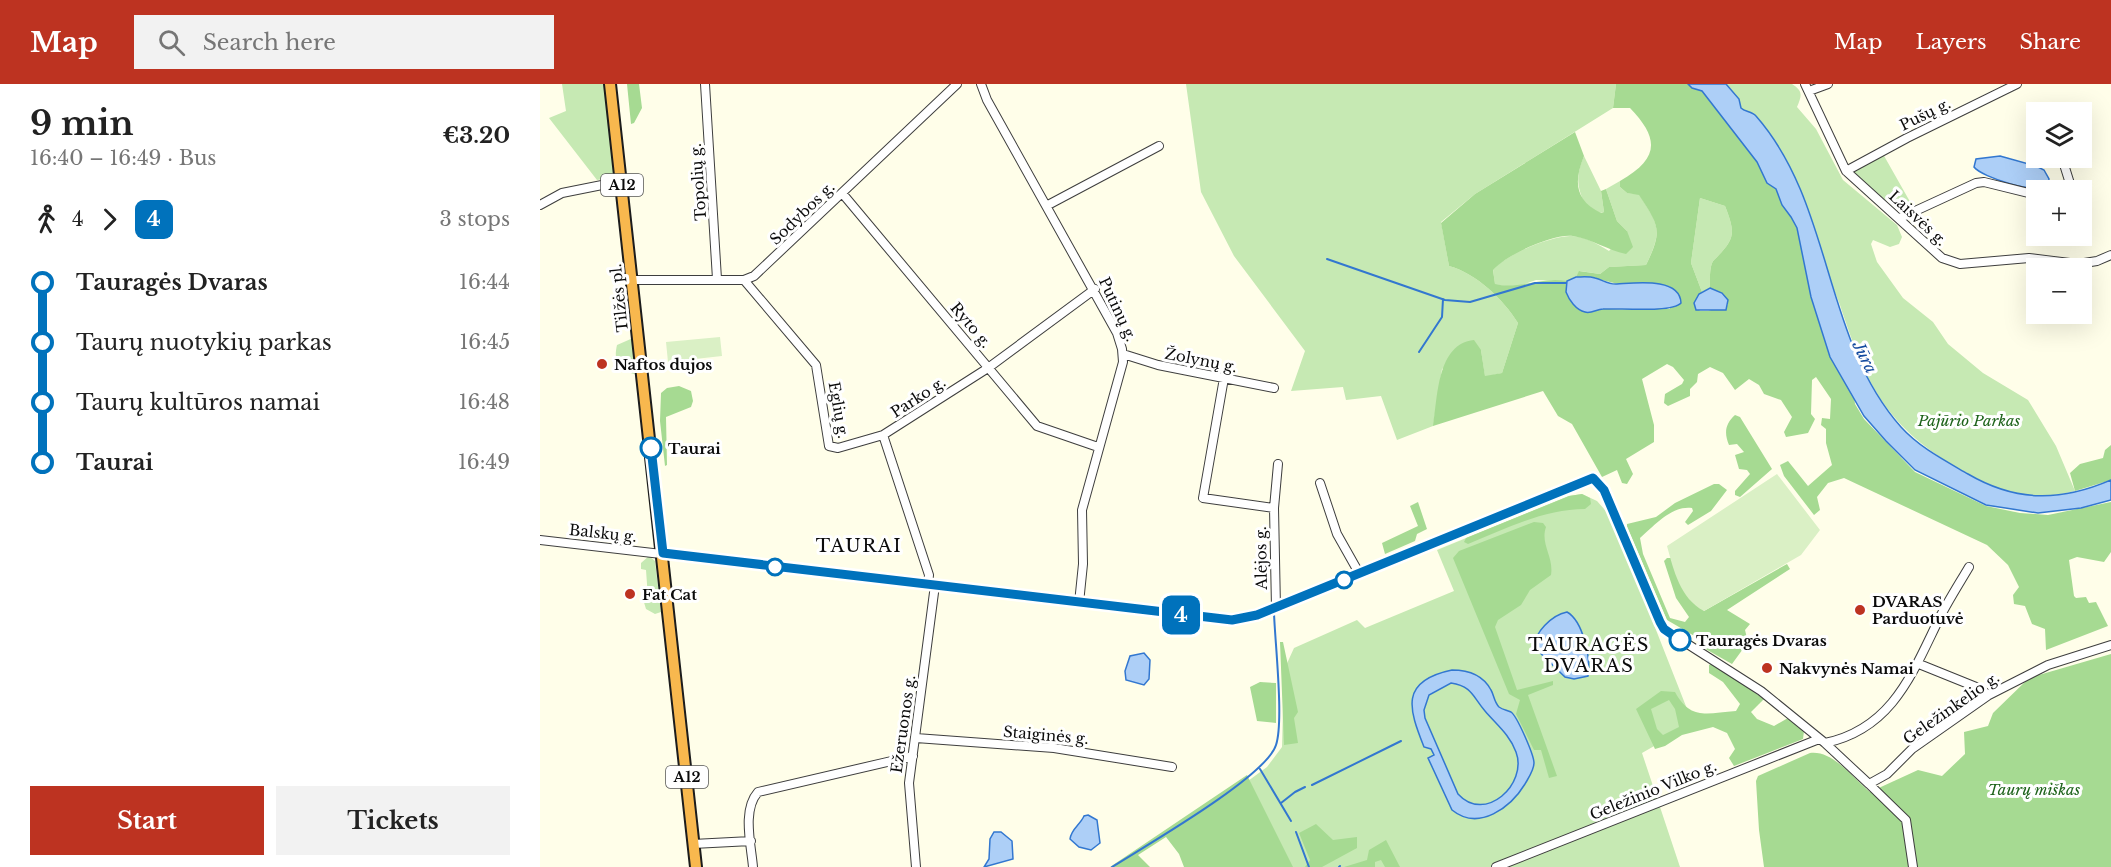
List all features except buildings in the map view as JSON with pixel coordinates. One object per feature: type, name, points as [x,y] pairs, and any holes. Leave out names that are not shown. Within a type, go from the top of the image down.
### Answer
[{"type":"highway","name":"Tilžės pl.","points":[[610,84],[696,867]]},
{"type":"street","name":"Topolių g.","points":[[705,84],[717,279]]},
{"type":"street","name":"Sodybos g.","points":[[744,280],[762,271],[957,84]]},
{"type":"street","name":"Putinų g.","points":[[981,84],[987,100],[1095,289],[1118,333],[1123,354],[1082,510],[1083,564],[1079,603]]},
{"type":"street","points":[[1807,88],[1828,84]]},
{"type":"street","name":"Pušų g.","points":[[1846,171],[2017,84]]},
{"type":"street","name":"Laisvės g.","points":[[1807,88],[1846,171],[1937,254],[1952,263],[1966,264],[2029,258],[2078,264],[2097,261],[2111,255]]},
{"type":"street","points":[[1048,205],[1159,146]]},
{"type":"street","points":[[540,205],[562,193],[622,181]]},
{"type":"street","points":[[1900,218],[1976,183],[1984,182],[2026,192]]},
{"type":"street","name":"Ryto g.","points":[[842,193],[1038,426],[1098,447]]},
{"type":"street","points":[[632,280],[744,280]]},
{"type":"street","name":"Eglių g.","points":[[744,280],[816,366],[830,446],[838,448],[883,435]]},
{"type":"street","name":"Parko g.","points":[[931,585],[883,435],[988,368],[1095,289]]},
{"type":"street","name":"Žolynų g.","points":[[1123,354],[1158,365],[1274,388]]},
{"type":"street","points":[[1224,378],[1203,498],[1274,508]]},
{"type":"street","name":"Alėjos g.","points":[[663,553],[1079,603],[1232,620],[1248,618],[1276,608],[1274,508],[1278,465]]},
{"type":"street","points":[[1276,608],[1593,478],[1604,490],[1664,629],[1761,691],[1822,741],[1869,784],[1906,820],[1912,867]]},
{"type":"street","points":[[1320,483],[1337,534],[1359,573]]},
{"type":"street","name":"Balskų g.","points":[[540,540],[663,553]]},
{"type":"street","name":"Geležinio Vilko g.","points":[[1496,867],[1822,741],[1846,738],[1878,717],[1900,694],[1919,664],[1940,618],[1969,567]]},
{"type":"street","name":"Ežeruonos g.","points":[[916,867],[909,795],[931,585]]},
{"type":"street","name":"Geležinkelio g.","points":[[1869,784],[1887,774],[1912,749],[1989,695],[2040,668],[2111,645]]},
{"type":"street","points":[[1919,664],[1976,687],[1989,695]]},
{"type":"street","name":"Staiginės g.","points":[[916,738],[1054,748],[1172,767]]},
{"type":"street","points":[[753,867],[750,802],[758,792],[913,756]]},
{"type":"street","points":[[693,844],[751,841]]},
{"type":"green space","points":[[562,84],[607,84],[616,169],[609,178],[597,180],[549,118],[566,111]]},
{"type":"green space","points":[[627,84],[639,84],[642,108],[634,123],[631,124]]},
{"type":"green space","points":[[1186,84],[1616,84],[1613,108],[1475,194],[1441,222],[1449,266],[1469,275],[1488,288],[1505,305],[1518,323],[1502,373],[1485,377],[1481,350],[1442,369],[1433,426],[1397,440],[1381,396],[1346,400],[1343,387],[1291,391],[1305,351],[1234,256],[1201,192]]},
{"type":"green space","points":[[1616,84],[1688,84],[1702,91],[1757,162],[1767,182],[1776,189],[1797,228],[1811,296],[1830,357],[1854,396],[1855,404],[1864,419],[1915,472],[1986,506],[2020,513],[2048,515],[2111,502],[2111,552],[2104,562],[2077,557],[2069,560],[2074,596],[2076,598],[2086,597],[2089,603],[2096,602],[2108,626],[2046,650],[2045,629],[2032,624],[2025,606],[2014,604],[2013,595],[2019,587],[2008,565],[1987,545],[1844,478],[1828,483],[1817,497],[1820,510],[1814,515],[1784,476],[1780,465],[1788,461],[1808,486],[1832,465],[1826,443],[1826,429],[1821,425],[1822,418],[1830,419],[1831,399],[1816,377],[1812,380],[1811,414],[1815,419],[1808,433],[1786,437],[1784,432],[1792,417],[1781,400],[1764,394],[1759,385],[1749,379],[1735,390],[1723,373],[1710,367],[1698,374],[1697,382],[1690,389],[1690,396],[1668,406],[1664,403],[1665,394],[1682,384],[1684,380],[1673,367],[1667,364],[1642,379],[1654,425],[1654,442],[1626,459],[1633,474],[1627,484],[1622,483],[1617,470],[1602,477],[1572,424],[1558,416],[1543,391],[1433,426],[1438,387],[1446,361],[1453,351],[1462,344],[1474,340],[1481,350],[1485,376],[1502,373],[1518,323],[1505,305],[1488,288],[1469,275],[1449,266],[1441,223],[1475,194],[1575,132],[1584,156],[1578,182],[1581,196],[1592,208],[1601,213],[1604,212],[1601,191],[1606,189],[1617,221],[1627,231],[1633,247],[1626,254],[1580,237],[1554,238],[1531,246],[1499,264],[1493,270],[1495,284],[1567,281],[1568,298],[1593,307],[1670,309],[1670,286],[1618,284],[1594,278],[1576,277],[1579,271],[1600,274],[1609,267],[1646,265],[1657,236],[1654,222],[1639,195],[1627,193],[1620,187],[1620,181],[1642,165],[1648,156],[1651,148],[1647,129],[1630,108],[1613,108]],"holes":[[[1700,198],[1725,206],[1731,223],[1732,236],[1726,247],[1712,262],[1710,288],[1722,293],[1728,305],[1700,311],[1694,303],[1702,292],[1691,263]]]},
{"type":"green space","name":"Pajūrio Parkas","points":[[1726,84],[1792,84],[1800,91],[1801,96],[1797,107],[1816,129],[1843,180],[1897,225],[1902,237],[1899,244],[1890,247],[1873,240],[1871,244],[1877,262],[1903,298],[1933,322],[1948,344],[1983,373],[2028,400],[2056,446],[2075,491],[2030,496],[1991,485],[1937,455],[1898,421],[1870,381],[1860,359],[1826,268],[1806,204],[1790,167],[1769,132],[1754,114],[1741,108],[1739,99]]},
{"type":"green space","points":[[1883,154],[1913,207],[1889,202],[1854,173]]},
{"type":"green space","points":[[1584,156],[1601,191],[1604,212],[1600,213],[1586,206],[1580,193],[1578,175]]},
{"type":"green space","points":[[1620,181],[1620,187],[1627,193],[1639,194],[1654,221],[1657,235],[1646,265],[1609,267],[1600,274],[1580,271],[1576,277],[1567,281],[1536,280],[1516,287],[1495,285],[1493,269],[1500,263],[1518,252],[1551,239],[1570,236],[1585,238],[1609,251],[1627,231],[1617,221],[1606,189]]},
{"type":"green space","points":[[1700,198],[1725,206],[1732,230],[1730,241],[1712,262],[1710,288],[1702,292],[1691,263]]},
{"type":"green space","points":[[720,337],[722,356],[668,362],[666,342]]},
{"type":"green space","points":[[633,338],[637,372],[634,374],[624,371],[618,365],[616,356],[617,345]]},
{"type":"green space","points":[[679,386],[691,391],[693,401],[691,407],[666,417],[667,465],[665,466],[660,421],[661,393],[667,388]]},
{"type":"green space","points":[[1735,415],[1740,417],[1772,469],[1740,497],[1735,495],[1735,491],[1750,474],[1747,470],[1739,469],[1735,455],[1744,452],[1737,444],[1729,445],[1727,441],[1727,425]]},
{"type":"green space","points":[[2111,445],[2111,480],[2075,491],[2070,473],[2080,464],[2103,458],[2105,450]]},
{"type":"green space","points":[[1777,474],[1820,530],[1801,555],[1704,611],[1689,599],[1679,583],[1667,546]]},
{"type":"green space","points":[[1714,484],[1719,484],[1727,490],[1711,511],[1688,525],[1685,522],[1693,511],[1692,508],[1677,510],[1664,517],[1640,538],[1643,554],[1670,618],[1685,622],[1689,617],[1676,598],[1664,561],[1667,558],[1671,558],[1704,611],[1787,564],[1790,569],[1727,610],[1750,624],[1745,630],[1748,642],[1732,664],[1702,647],[1703,641],[1667,620],[1627,527],[1627,524],[1656,517],[1675,503]]},
{"type":"green space","points":[[1582,494],[1597,501],[1612,518],[1691,719],[1689,726],[1642,753],[1680,867],[1191,867],[1214,806],[1267,767],[1282,747],[1284,670],[1294,648],[1357,620],[1365,628],[1454,591],[1437,550],[1569,496]]},
{"type":"green space","points":[[1582,494],[1590,498],[1591,504],[1585,509],[1540,516],[1468,544],[1464,542],[1466,538],[1569,496]]},
{"type":"green space","points":[[1418,502],[1427,529],[1417,534],[1415,541],[1385,554],[1382,543],[1418,526],[1410,506]]},
{"type":"green space","points":[[1534,522],[1543,523],[1546,527],[1545,539],[1551,562],[1551,575],[1530,590],[1521,605],[1498,620],[1495,627],[1517,690],[1553,681],[1553,685],[1528,695],[1557,776],[1549,778],[1541,750],[1534,750],[1516,714],[1520,700],[1509,694],[1453,558],[1459,551]]},
{"type":"green space","points":[[649,556],[655,561],[661,612],[655,614],[646,609],[643,599],[648,598],[646,570],[641,569],[641,563]]},
{"type":"green space","points":[[1280,642],[1283,642],[1298,712],[1294,718],[1298,743],[1284,745]]},
{"type":"green space","name":"Taurų miškas","points":[[2111,654],[2111,867],[1764,867],[1759,830],[1756,781],[1758,776],[1810,753],[1818,753],[1835,760],[1870,792],[1918,770],[1942,776],[1965,754],[1964,732],[1988,726],[1993,713],[2029,678]]},
{"type":"green space","points":[[1712,663],[1764,699],[1751,712],[1757,719],[1774,726],[1788,718],[1804,731],[1803,739],[1734,766],[1729,758],[1735,749],[1727,733],[1713,727],[1682,735],[1665,746],[1655,749],[1636,709],[1661,691],[1675,692],[1687,707],[1701,713],[1736,711],[1740,704],[1723,682],[1709,673],[1709,665]],"holes":[[[1669,700],[1675,709],[1679,727],[1663,735],[1657,729],[1651,709]]]},
{"type":"green space","points":[[1260,682],[1276,683],[1276,723],[1257,721],[1250,687]]},
{"type":"green space","points":[[1247,775],[1293,867],[1184,867],[1179,854],[1166,837],[1138,855],[1150,867],[1110,867]]},
{"type":"green space","points":[[1316,824],[1333,840],[1357,837],[1357,848],[1322,867],[1305,867],[1310,860],[1299,833]]},
{"type":"green space","points":[[1386,840],[1400,867],[1385,867],[1381,860],[1375,862],[1375,867],[1344,867],[1367,860],[1369,850]]},
{"type":"water","points":[[1688,84],[1726,84],[1739,99],[1741,108],[1756,116],[1781,151],[1800,190],[1815,230],[1856,353],[1875,392],[1908,434],[1950,464],[2003,490],[2038,496],[2056,495],[2074,492],[2111,480],[2111,500],[2081,508],[2038,513],[1986,505],[1915,470],[1864,416],[1830,357],[1811,297],[1797,228],[1782,205],[1776,189],[1767,183],[1757,162],[1702,91]]},
{"type":"water","points":[[2000,156],[2026,163],[2026,168],[2044,170],[2049,180],[2026,180],[2026,187],[2011,184],[1979,171],[1974,167],[1976,159]]},
{"type":"water","points":[[1576,277],[1593,277],[1614,284],[1656,283],[1665,285],[1679,295],[1681,303],[1657,309],[1603,309],[1585,312],[1573,304],[1566,292],[1567,281]]},
{"type":"water","points":[[1710,288],[1722,293],[1728,300],[1726,310],[1696,310],[1694,303],[1699,294]]},
{"type":"water","points":[[1567,612],[1577,623],[1585,641],[1589,668],[1588,676],[1574,679],[1565,677],[1535,648],[1540,631],[1555,617]]},
{"type":"water","points":[[1144,653],[1150,660],[1149,679],[1144,685],[1126,680],[1125,671],[1130,656]]},
{"type":"water","points":[[1458,670],[1479,677],[1488,685],[1499,707],[1514,715],[1528,744],[1534,763],[1525,784],[1503,808],[1483,818],[1462,816],[1452,810],[1428,758],[1434,755],[1431,749],[1424,747],[1419,733],[1412,709],[1413,698],[1416,689],[1423,681],[1435,675]],"holes":[[[1451,683],[1468,689],[1506,735],[1516,752],[1518,764],[1516,776],[1510,787],[1502,796],[1480,805],[1469,802],[1458,794],[1425,718],[1424,710],[1429,695]]]},
{"type":"water","points":[[1088,815],[1097,820],[1100,843],[1091,850],[1079,847],[1070,839],[1072,832],[1084,816]]},
{"type":"water","points":[[994,832],[1001,832],[1012,841],[1013,859],[984,867],[989,859],[990,839]]},
{"type":"waterway","points":[[1327,259],[1445,300],[1470,302],[1535,283],[1566,283]]},
{"type":"waterway","points":[[1419,352],[1442,317],[1443,299]]},
{"type":"waterway","points":[[1112,867],[1176,828],[1251,775],[1267,759],[1276,745],[1279,718],[1274,613]]},
{"type":"waterway","points":[[1312,785],[1401,741]]},
{"type":"waterway","points":[[1260,769],[1291,821]]},
{"type":"waterway","points":[[1281,803],[1305,787]]},
{"type":"waterway","points":[[1296,832],[1309,867]]},
{"type":"bus line","name":"4","points":[[651,448],[663,553],[1232,620],[1257,615],[1593,478],[1604,490],[1660,622],[1664,629],[1680,640]]},
{"type":"place","name":"Naftos dujos","points":[[602,364]]},
{"type":"place","name":"Taurai","points":[[651,448]]},
{"type":"place","name":"Fat Cat","points":[[630,594]]},
{"type":"place","name":"DVARAS Parduotuvė","points":[[1860,610]]},
{"type":"place","name":"Tauragės Dvaras","points":[[1680,640]]},
{"type":"place","name":"Nakvynės Namai","points":[[1767,668]]},
{"type":"district","name":"TAURAI","points":[[859,546]]},
{"type":"district","name":"TAURAGĖS DVARAS","points":[[1589,655]]},
{"type":"water label","name":"Jūra","points":[[1865,357]]}]
